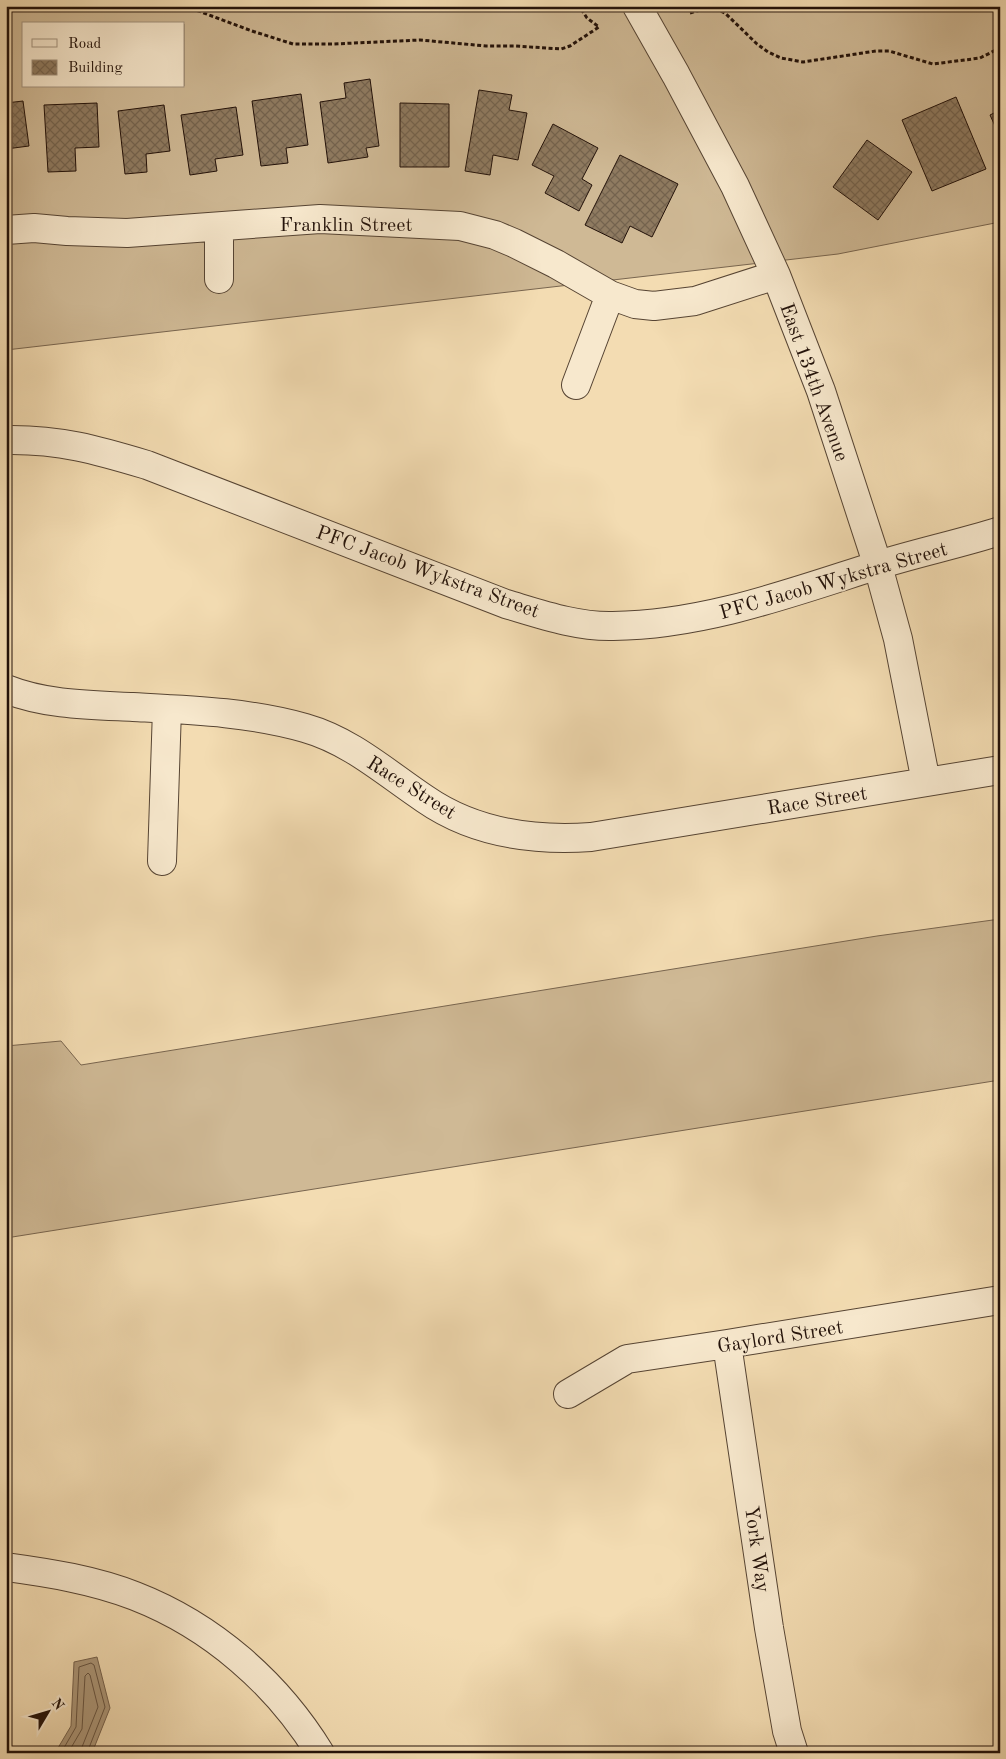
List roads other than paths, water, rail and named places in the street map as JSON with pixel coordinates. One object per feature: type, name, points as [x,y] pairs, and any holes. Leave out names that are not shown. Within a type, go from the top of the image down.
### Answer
[{"type":"street","name":"East 134th Avenue","points":[[637,6],[676,75],[734,186],[776,275],[821,391],[878,566],[898,639],[926,782]]},
{"type":"street","name":"Franklin Street","points":[[6,230],[34,228],[126,233],[320,219],[460,226],[495,235],[514,243],[556,264],[610,295],[634,304],[654,306],[695,301],[776,275]]},
{"type":"street","points":[[219,227],[219,279]]},
{"type":"street","points":[[576,384],[610,295]]},
{"type":"street","name":"PFC Jacob Wykstra Street","points":[[6,440],[62,443],[100,451],[147,465],[506,604],[583,624],[612,627],[672,623],[708,616],[810,588],[878,566],[1000,531]]},
{"type":"street","name":"Race Street","points":[[6,688],[40,700],[90,705],[203,711],[267,718],[307,729],[343,744],[376,763],[426,800],[456,817],[493,830],[559,839],[591,836],[1000,770]]},
{"type":"street","points":[[162,861],[167,709]]},
{"type":"street","name":"Gaylord Street","points":[[568,1394],[627,1359],[1000,1300]]},
{"type":"street","name":"York Way","points":[[727,1344],[769,1628],[787,1731],[794,1753]]},
{"type":"street","points":[[6,1567],[51,1573],[108,1586],[136,1596],[200,1630],[234,1653],[264,1681],[288,1708],[320,1753]]},
{"type":"water","points":[[97,1657],[110,1708],[92,1753],[55,1753],[71,1726],[74,1662]]}]
